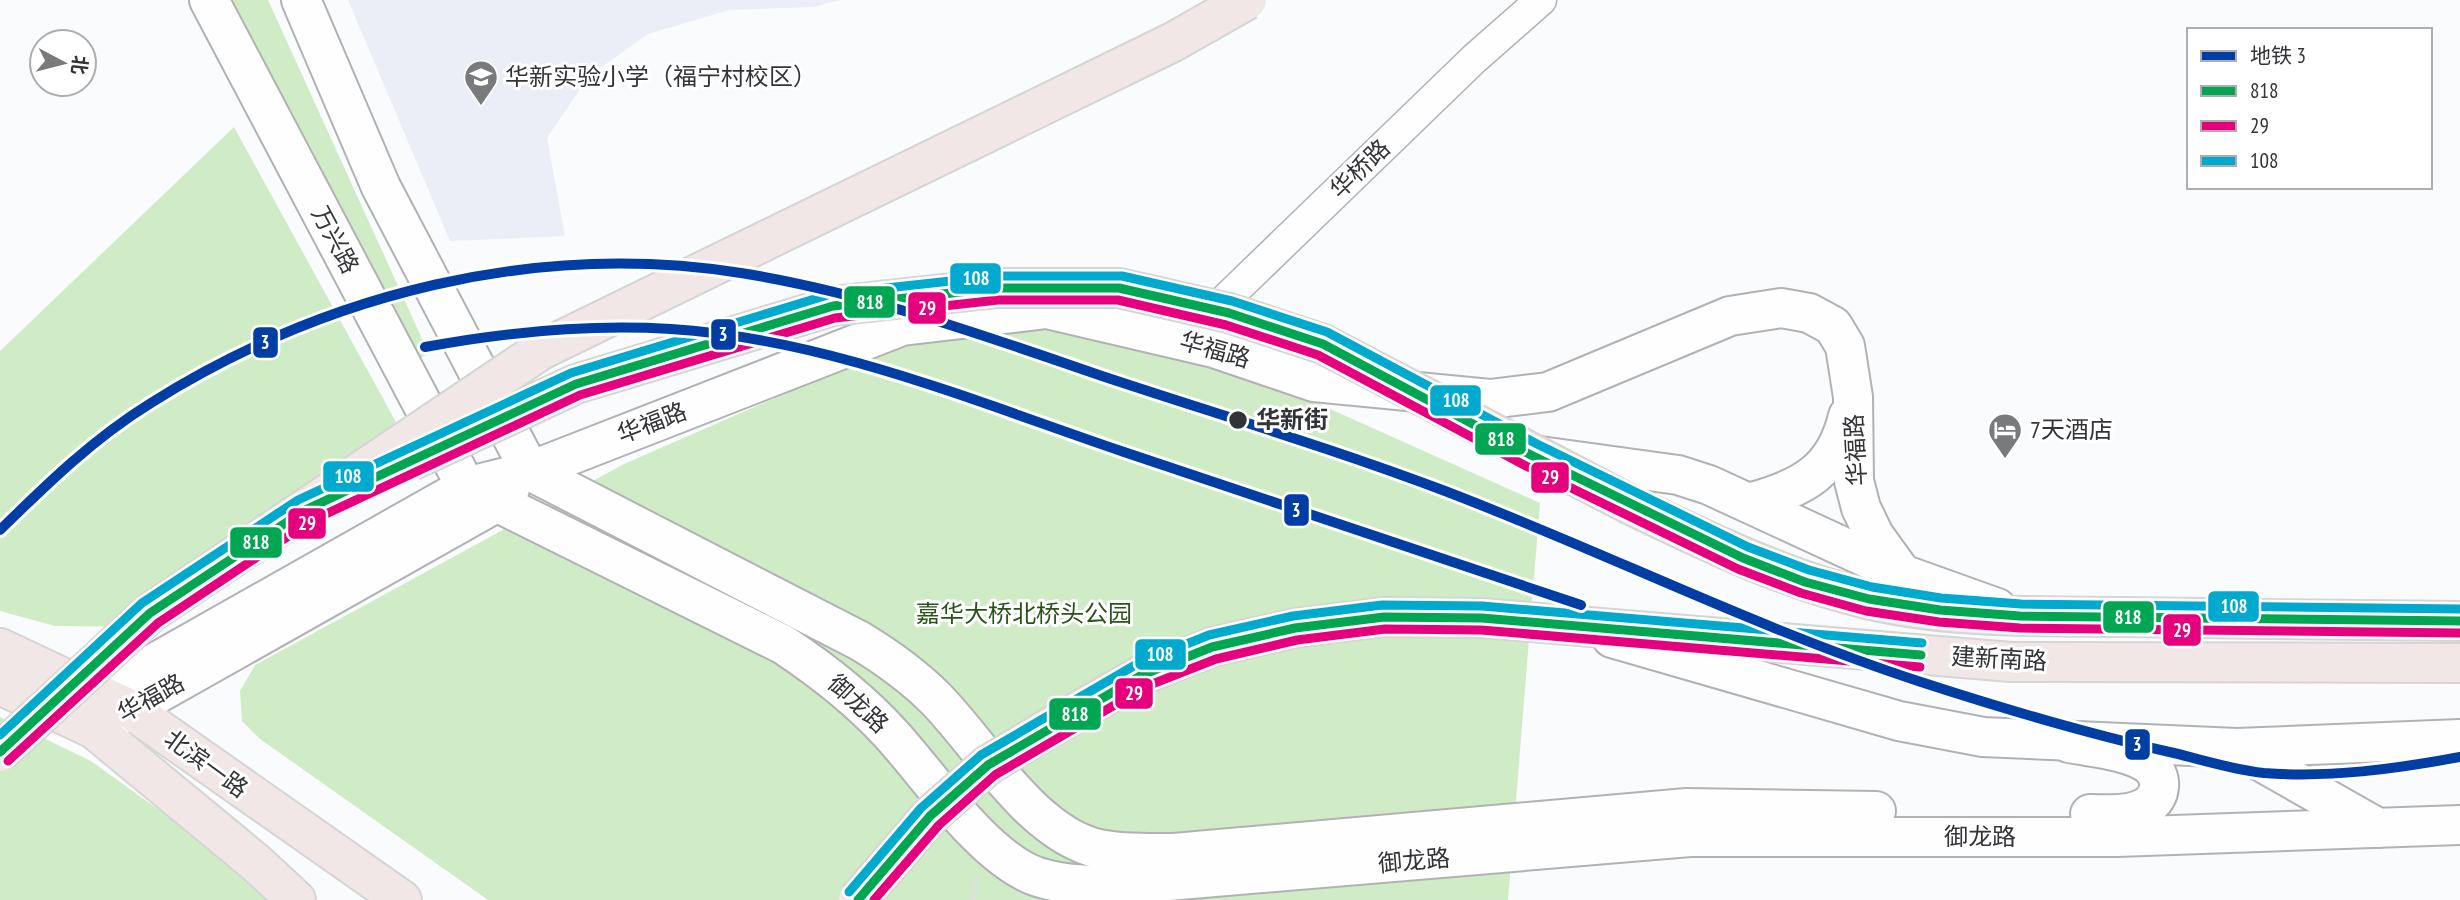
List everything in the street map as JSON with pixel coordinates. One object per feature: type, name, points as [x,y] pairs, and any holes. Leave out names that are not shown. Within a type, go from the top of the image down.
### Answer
[{"type":"main road","name":"万兴路","points":[[209,0],[480,496]]},
{"type":"main road","points":[[301,0],[381,187],[530,471]]},
{"type":"main road","points":[[0,752],[150,613],[541,350],[1173,42],[1247,0]]},
{"type":"main road","points":[[305,510],[576,384],[833,306],[997,288],[1119,288],[1229,313],[1323,344],[1531,455],[1636,487]]},
{"type":"main road","name":"华福路","points":[[97,712],[480,496],[530,471],[902,326],[1047,309],[1214,348],[1314,382],[1500,398],[1548,392],[1730,316],[1782,308],[1809,313],[1833,326],[1845,346],[1853,397],[1854,481],[1861,508],[1874,535],[1902,574]]},
{"type":"main road","name":"华福路","points":[[1752,502],[1790,491],[1822,469],[1844,432],[1853,397]]},
{"type":"main road","name":"御龙路","points":[[530,471],[860,641],[904,668],[937,700],[1032,808],[1062,834],[1097,849],[1174,853],[1687,808],[2117,815],[2152,804],[2159,793],[2160,779],[2152,766],[2138,758],[2069,743]]},
{"type":"main road","name":"建新南路","points":[[1636,487],[1678,475],[1752,502],[1829,542],[1902,574],[2020,616]]},
{"type":"main road","name":"建新南路","points":[[1636,487],[1743,558],[1805,582],[1869,599],[1940,610],[2020,616],[2460,621]]},
{"type":"main road","name":"御龙路","points":[[480,496],[784,645],[822,671],[890,733],[1006,861],[1037,877],[1063,883],[1133,884],[1690,837],[2118,837],[2379,828],[2452,831]]},
{"type":"main road","name":"建新南路","points":[[858,900],[930,816],[988,765],[1142,675],[1200,651],[1295,628],[1384,617],[1482,618],[2011,662],[2460,663]]},
{"type":"main road","points":[[1577,627],[1899,721],[1983,737],[2069,743],[2237,748],[2460,739]]},
{"type":"main road","name":"北滨一路","points":[[0,648],[97,712],[402,900]]},
{"type":"main road","name":"北滨一路","points":[[0,685],[97,712],[296,900]]},
{"type":"main road","points":[[2237,748],[2379,828]]},
{"type":"street","name":"华桥路","points":[[1182,340],[1475,59],[1541,0]]},
{"type":"shaded area","name":"华新实验小学（福宁村校区）","points":[[348,0],[840,0],[814,7],[729,10],[648,34],[589,76],[547,138],[565,236],[450,241]]},
{"type":"green space","points":[[232,0],[268,0],[429,354],[413,361]]},
{"type":"green space","points":[[234,127],[402,433],[145,627],[55,626],[0,611],[0,351]]},
{"type":"green space","name":"嘉华大桥北桥头公园","points":[[1040,322],[1182,357],[1319,404],[1540,503],[1508,900],[488,900],[260,739],[242,721],[240,691],[255,665],[624,464],[901,343]]},
{"type":"green space","points":[[0,717],[91,761],[241,869],[272,900],[0,900]]},
{"type":"metro line","name":"3","points":[[0,530],[72,462],[130,417],[218,365],[288,332],[361,305],[435,285],[510,271],[587,264],[664,265],[741,273],[835,292],[972,332],[1445,491],[1860,661],[1952,692],[2078,729],[2264,773],[2362,771],[2460,757]]},
{"type":"metro line","name":"3","points":[[425,347],[517,333],[609,328],[671,329],[787,345],[844,359],[957,394],[1581,605]]},
{"type":"transit line","name":"108","points":[[0,735],[142,603],[298,500],[571,373],[831,294],[997,276],[1122,276],[1232,301],[1327,332],[1537,444],[1748,547],[1809,570],[1872,587],[1941,598],[2021,604],[2460,609]]},
{"type":"transit line","name":"818","points":[[0,752],[150,613],[305,510],[576,384],[833,306],[997,288],[1119,288],[1229,313],[1323,344],[1531,455],[1743,558],[1805,582],[1869,599],[1940,610],[2020,616],[2460,621]]},
{"type":"transit line","name":"29","points":[[8,761],[158,623],[311,521],[580,395],[835,318],[998,300],[1118,300],[1226,325],[1318,355],[1526,466],[1738,569],[1801,593],[1866,611],[1939,622],[2020,628],[2460,633]]},
{"type":"transit line","name":"108","points":[[849,892],[921,808],[981,755],[1137,664],[1209,635],[1293,616],[1382,605],[1482,606],[1922,643]]},
{"type":"transit line","name":"818","points":[[858,900],[930,816],[988,765],[1142,675],[1212,647],[1295,628],[1384,617],[1482,618],[1921,655]]},
{"type":"transit line","name":"29","points":[[874,900],[939,825],[995,775],[1147,686],[1216,659],[1297,640],[1385,629],[1481,630],[1920,667]]},
{"type":"place","name":"华新实验小学（福宁村校区）","points":[[481,107]]},
{"type":"place","name":"华新街","points":[[1238,420]]},
{"type":"place","name":"7天酒店","points":[[2005,460]]}]
